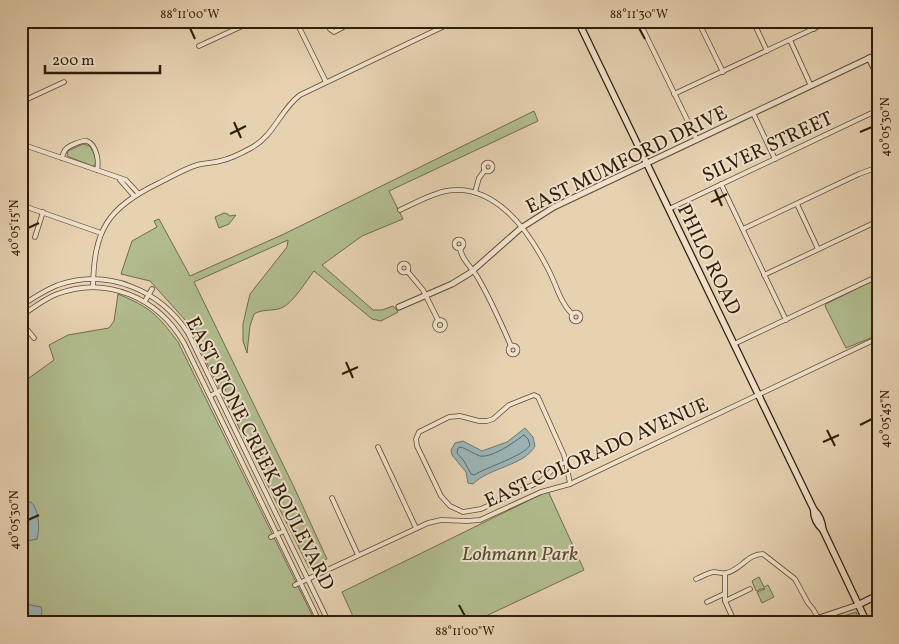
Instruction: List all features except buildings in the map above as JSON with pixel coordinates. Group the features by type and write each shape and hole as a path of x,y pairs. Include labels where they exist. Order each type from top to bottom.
{"main road":[{"name":"PHILO ROAD","path":"578,21 814,510 818,513 823,530 867,623"},
{"path":"858,605 878,595"}],"street":[{"path":"199,46 252,21"},
{"path":"296,21 326,82"},
{"path":"328,22 330,29 334,32 346,26 347,21"},
{"path":"93,287 94,258 101,233 115,211 136,194 193,167 227,159 252,148 271,131 283,111 293,100 305,92 455,21"},
{"path":"639,21 697,140"},
{"path":"698,21 723,72"},
{"path":"753,21 767,51"},
{"path":"810,21 814,29"},
{"path":"674,94 830,21"},
{"path":"790,40 811,86"},
{"name":"EAST MUMFORD DRIVE","path":"399,307 457,281 474,270 521,228 554,207 878,54"},
{"path":"870,58 878,76"},
{"path":"21,102 64,82"},
{"name":"SILVER STREET","path":"669,209 878,110"},
{"path":"753,113 775,159"},
{"path":"62,158 67,148 84,141 88,142 98,157 97,170"},
{"path":"21,144 97,170 120,180 126,180 136,194"},
{"path":"743,230 859,174 878,167"},
{"path":"475,192 479,178 485,170"},
{"path":"721,184 786,320"},
{"path":"400,210 446,191 463,190 475,192 495,201 521,228 544,261 562,302 572,314"},
{"path":"797,204 818,249"},
{"path":"21,205 101,233"},
{"path":"35,237 43,212"},
{"path":"764,275 878,221"},
{"path":"460,248 462,254 474,270 511,346"},
{"path":"408,272 418,282 438,320"},
{"path":"734,344 878,276"},
{"name":"EAST STONE CREEK BOULEVARD","path":"21,306 41,293 59,285 72,281 93,279 119,282 149,294 172,312 184,326 329,623"},
{"name":"EAST STONE CREEK BOULEVARD","path":"21,316 56,295 79,288 93,287 119,291 145,301 162,314 175,328 210,396 320,623"},
{"path":"145,301 152,289"},
{"path":"21,322 34,338"},
{"name":"EAST COLORADO AVENUE","path":"295,585 435,520 480,520 541,492 570,484 878,338"},
{"path":"210,396 223,389"},
{"path":"566,462 556,466 540,481 481,509 463,512 450,506 441,496 417,446 417,437 422,430 449,417 460,416 480,421 489,420 509,406 534,395 538,397 564,455 566,462 570,484"},
{"path":"378,446 416,528"},
{"path":"332,498 358,555"},
{"path":"271,537 284,531"},
{"path":"696,580 713,572 725,574 742,566 747,559 757,554 764,554 796,578 808,604 813,608 818,618"},
{"path":"725,574 725,600 735,623"},
{"path":"725,600 750,589"},
{"path":"707,602 724,594"},
{"path":"804,623 858,605"}],"green space":[{"path":"534,111 538,121 389,191 403,219 362,236 322,265 373,310 382,310 393,306 398,312 381,321 372,319 314,271 288,304 278,309 254,314 250,326 247,353 243,341 243,324 250,294 287,247 288,240 194,282 327,559 309,568 186,321 150,281 121,274 132,241 157,227 154,221 159,219 190,276 284,234"},
{"path":"83,144 90,146 96,158 95,166 67,156 68,151"},
{"path":"224,213 229,216 236,215 229,224 219,228 215,217"},
{"path":"878,278 878,335 846,348 825,306"},
{"path":"118,294 146,308 158,318 178,342 316,623 21,623 21,368 29,378 54,360 49,345 68,335 109,328 114,321"},
{"name":"Lohmann Park","path":"548,491 584,570 471,623 356,623 342,592"},
{"path":"759,577 764,587 768,585 774,597 762,603 757,592 765,589 756,591 752,581"},
{"path":"856,612 861,623 822,623"}],"water":[{"path":"525,428 533,437 535,446 530,453 480,478 473,484 468,483 466,472 452,455 451,450 455,443 463,441 482,451 507,442"},
{"path":"31,502 36,509 38,530 37,539 28,541 21,538 21,514 26,503"},
{"path":"21,603 41,607 40,623 21,623"}],"waterway":[{"path":"21,386 25,384"},
{"path":"179,623 190,620 198,623"}]}
